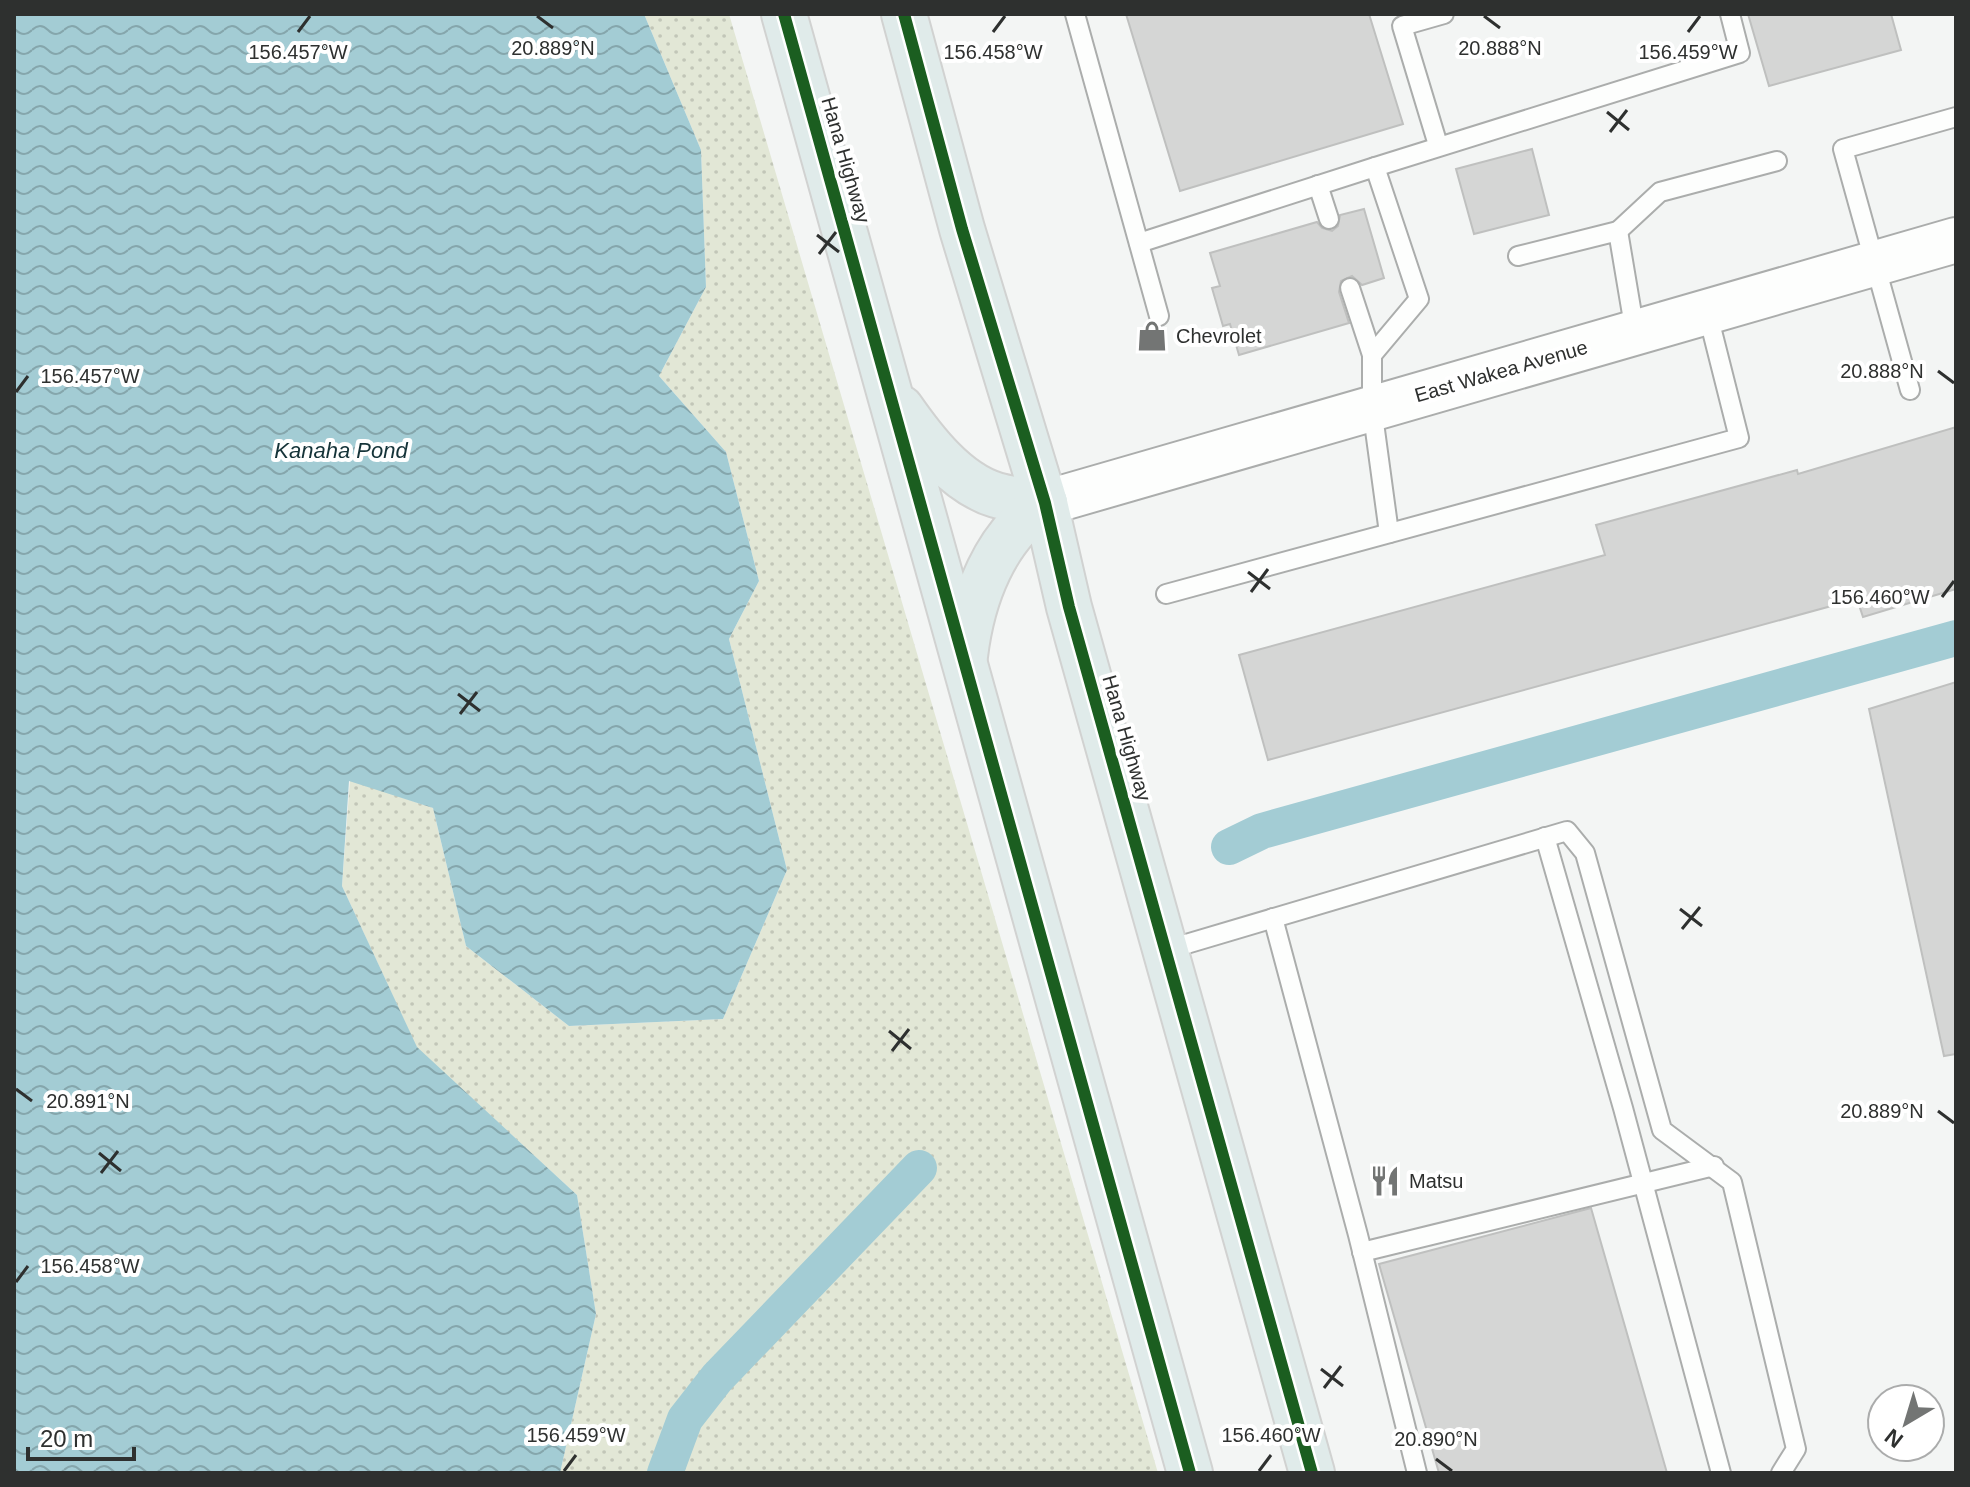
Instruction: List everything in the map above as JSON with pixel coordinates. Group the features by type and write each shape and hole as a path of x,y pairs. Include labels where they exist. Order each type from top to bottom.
{"main road":[{"name":"Hana Highway","path":"784,14 1190,1473"},
{"name":"Hana Highway","path":"904,14 962,229 1045,503 1069,607 1312,1473"},
{"path":"886,382 921,435 967,479 995,495 1045,503"},
{"path":"964,662 973,609 995,559 1027,515 1045,503"}],"street":[{"name":"East Wakea Avenue","path":"1045,503 1956,240"}],"lane":[{"path":"1075,14 1159,316"},
{"path":"1438,145 1402,26 1444,14"},
{"path":"1139,243 1438,145 1740,53 1730,14"},
{"path":"1910,390 1843,149 1956,117"},
{"path":"1518,256 1618,231 1660,192 1777,161"},
{"path":"1372,355 1419,299 1375,167"},
{"path":"1318,185 1329,219"},
{"path":"1618,231 1635,332"},
{"path":"1350,288 1372,355 1372,408 1389,533"},
{"path":"1166,594 1739,438 1707,311"},
{"path":"1166,950 1567,831 1585,853 1662,1130 1732,1182 1796,1449 1781,1473"},
{"path":"1545,837 1644,1183 1721,1473"},
{"path":"1273,918 1417,1473"},
{"path":"1362,1252 1714,1166"}],"green space":[{"path":"644,14 729,14 1158,1473 560,1473 596,1314 577,1195 417,1048 342,886 350,780 433,808 466,946 569,1026 723,1019 787,870 729,639 759,581 726,452 659,376 706,287 701,150"}],"water":[{"name":"Kanaha Pond","path":"14,14 644,14 701,150 706,287 659,376 726,452 759,581 729,639 787,870 723,1019 569,1026 466,946 433,808 349,781 342,886 417,1047 577,1195 596,1314 560,1473 14,1473"}],"building":[{"path":"1126,14 1369,14 1403,124 1180,191"},
{"path":"1748,14 1891,14 1901,50 1769,86"},
{"path":"1532,149 1549,215 1474,234 1456,169"},
{"path":"1364,209 1384,278 1362,285 1352,276 1341,281 1339,292 1349,323 1239,355 1230,324 1223,326 1212,288 1220,286 1210,253 1317,222 1322,228 1332,231 1338,226 1340,215"},
{"path":"1956,427 1956,589 1863,617 1857,599 1268,760 1239,655 1605,555 1596,525 1797,470 1798,474"},
{"path":"1956,682 1956,1054 1944,1056 1869,709"},
{"path":"1591,1208 1667,1473 1439,1473 1379,1264"}],"waterway":[{"path":"1229,847 1262,831 1956,638"},
{"path":"665,1473 685,1419 717,1378 919,1168"}],"cycle path":[{"path":"784,14 1190,1473"},
{"path":"904,14 962,229 1045,503 1069,607 1312,1473"}],"place":[{"name":"Chevrolet","path":"1152,336"},
{"name":"Matsu","path":"1385,1181"}]}
